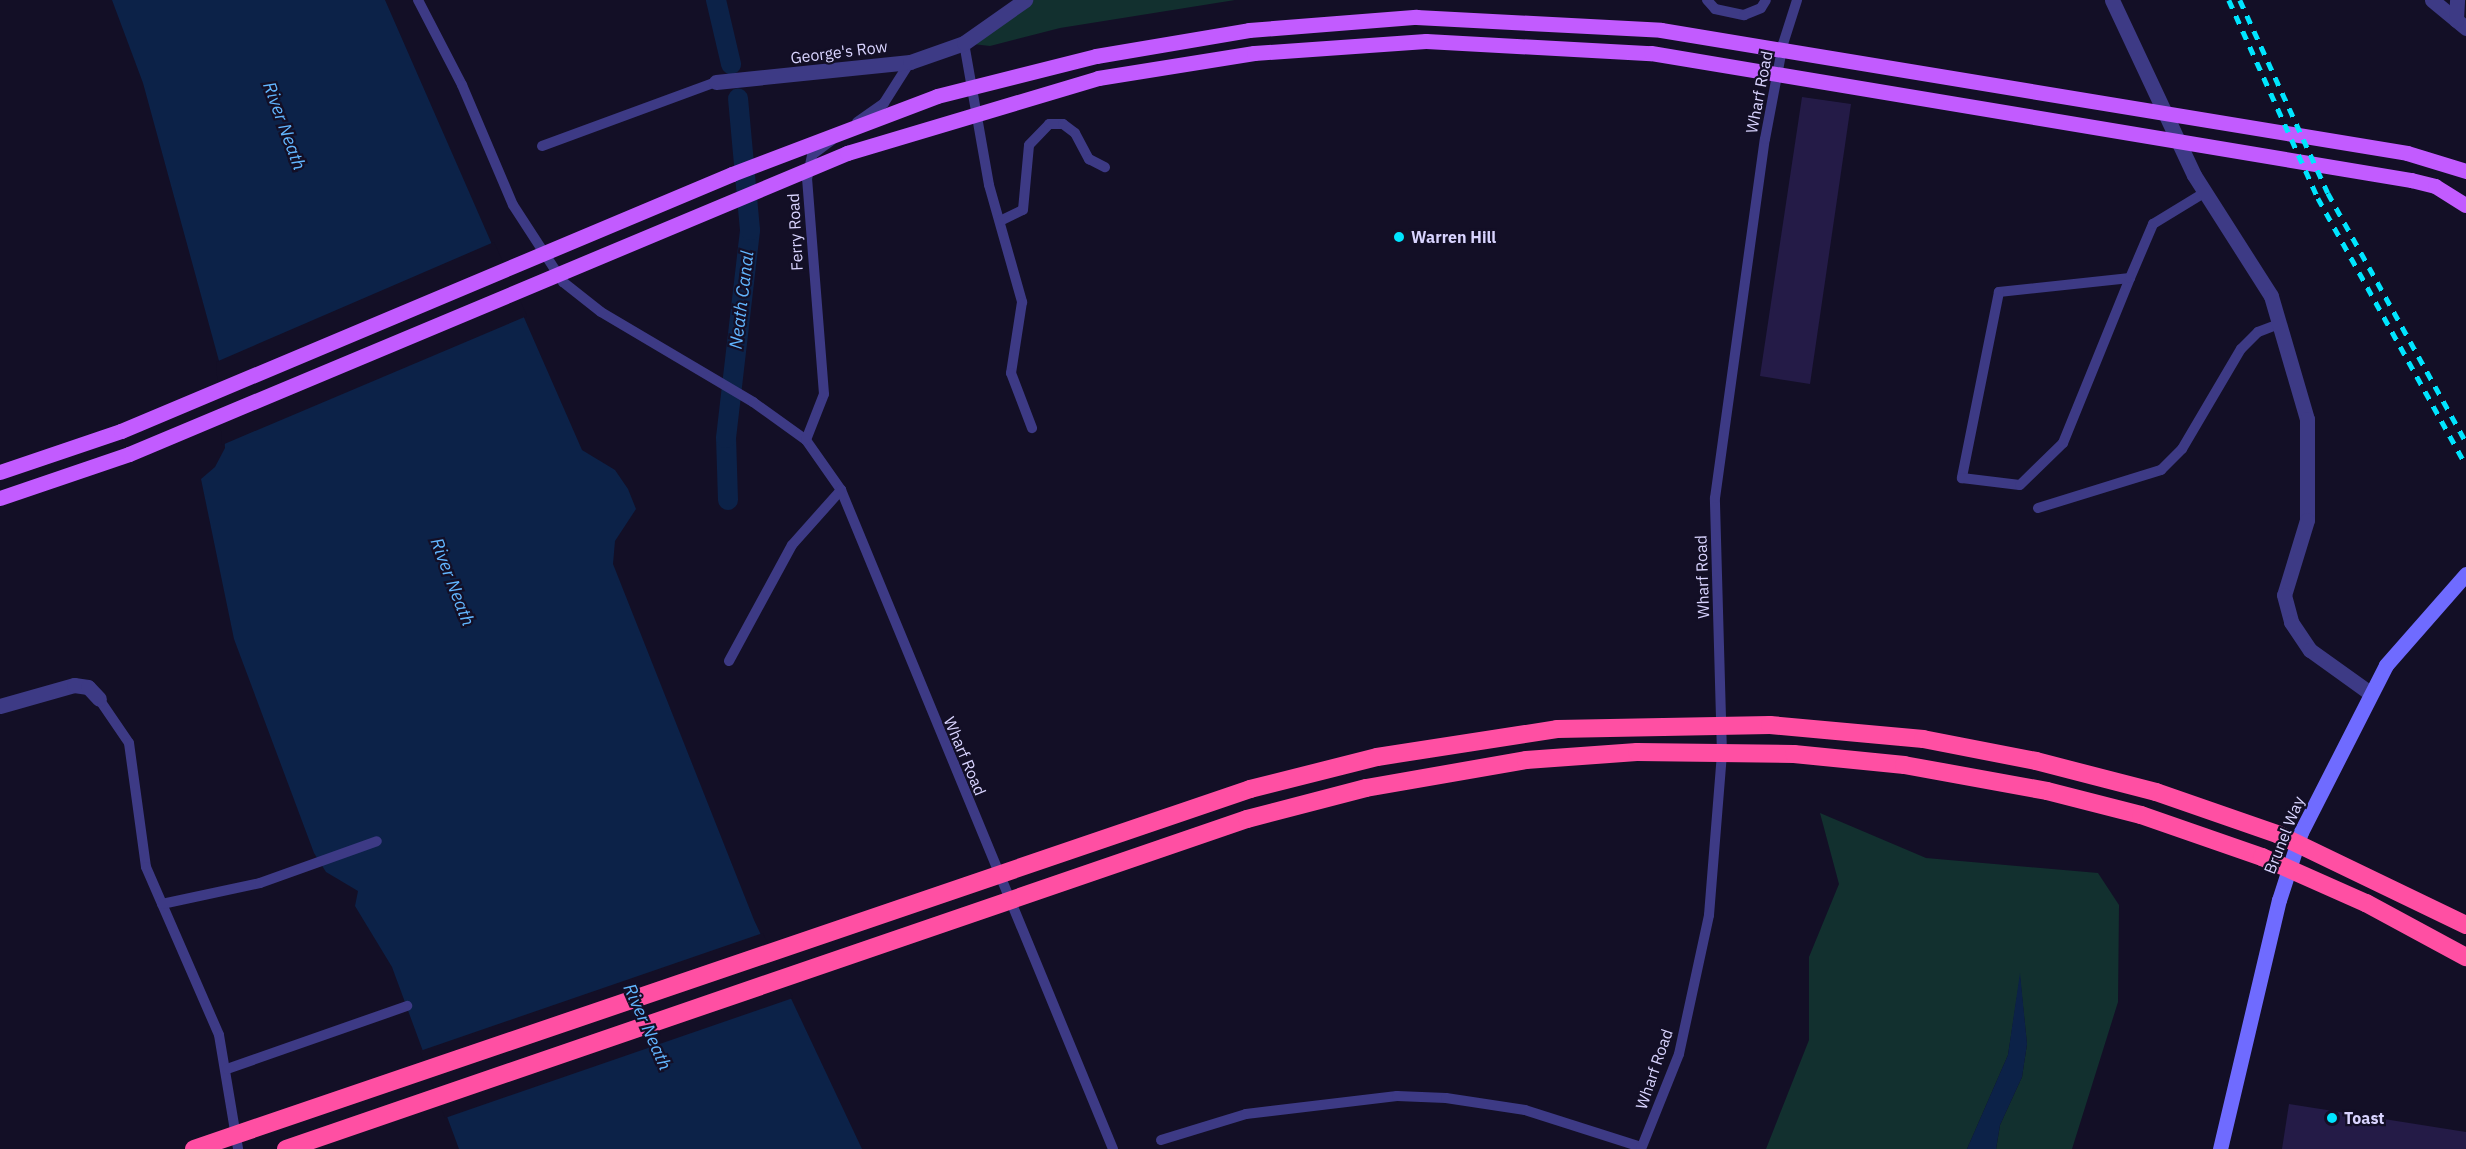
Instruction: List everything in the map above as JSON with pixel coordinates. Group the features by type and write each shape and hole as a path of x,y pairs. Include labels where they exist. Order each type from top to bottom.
{"highway":[{"path":"194,1149 1250,789 1377,757 1557,729 1770,724 1923,739 2036,761 2156,792 2268,830 2376,877 2466,925"},
{"path":"286,1149 1247,819 1428,776 1578,756 1696,751 1794,754 1904,765 2047,791 2141,815 2262,857 2366,903 2466,957"},
{"path":"301,1149 423,1102"}],"main road":[{"path":"0,472 121,431 839,131 937,96 1070,62 1249,30 1335,21 1416,17 1661,30 2407,153 2462,167"},
{"path":"0,498 129,454 847,153 1076,84 1335,44 1426,41 1574,47 1663,55 2411,180 2435,186 2466,205"}],"street":[{"name":"George's Row","path":"716,82 910,62 964,43 1025,0"},
{"path":"2112,0 2204,193 2271,296 2307,419 2307,520 2284,595 2291,622 2310,650 2370,693"},
{"path":"2432,0 2461,24"},
{"path":"2457,0 2461,24"},
{"name":"Brunel Way","path":"2220,1149 2279,900 2301,832 2370,693 2404,640 2466,574"},
{"path":"0,706 74,685 88,687 99,699"}],"lane":[{"name":"Wharf Road","path":"418,0 462,85 513,206 563,282 602,312 753,402 806,440 842,490 1113,1149"},
{"path":"1707,0 1715,9 1744,15 1761,9 1766,0"},
{"name":"Wharf Road","path":"1641,1148 1679,1054 1709,915 1722,754 1715,498 1765,139 1783,44 1797,0"},
{"path":"964,43 989,185 1022,302 1011,373 1032,428"},
{"name":"Ferry Road","path":"806,440 824,394 807,180 812,155 884,103 910,62"},
{"path":"542,146 716,82"},
{"path":"1000,221 1023,210 1028,199 1029,145 1049,124 1063,124 1075,133 1089,159 1105,167"},
{"path":"2130,278 1999,292 1962,478 2020,485 2062,443 2153,224 2204,193"},
{"path":"2038,508 2161,470 2182,449 2241,349 2258,332 2279,324"},
{"path":"729,661 792,545 842,490"},
{"path":"99,699 129,742 135,766 138,830 146,867 219,1035 227,1068 238,1149"},
{"path":"162,904 260,883 377,841"},
{"path":"227,1068 407,1006"},
{"path":"1161,1140 1246,1114 1397,1096 1476,1101 1525,1110 1641,1148"}],"green space":[{"path":"1025,0 1235,0 1060,28 990,46 964,43"},
{"path":"1820,813 1926,858 2098,873 2119,905 2118,1002 2072,1149 1996,1149 2000,1125 2022,1077 2027,1044 2020,977 2008,1055 1967,1149 1766,1149 1809,1040 1809,957 1839,884"}],"water":[{"name":"River Neath","path":"112,0 385,0 582,450 615,470 628,489 636,509 615,541 613,564 754,920 862,1149 459,1149 392,967 355,906 358,891 326,872 314,853 234,639 201,479 215,467 225,448 219,361 143,83"},
{"path":"2020,973 2027,1044 2022,1077 2000,1125 1996,1149 1967,1149 2008,1055"}],"pier":[{"path":"494,242 527,316 222,445 216,362"},
{"path":"763,933 793,998 445,1118 420,1051"}],"building":[{"path":"1802,97 1851,104 1810,384 1760,376"},
{"name":"Toast","path":"2289,1104 2466,1132 2466,1149 2282,1149"}],"waterway":[{"name":"Neath Canal","path":"716,0 731,64"},
{"name":"Neath Canal","path":"728,500 726,438 750,230 738,99"}],"railway":[{"path":"2229,0 2318,198 2466,465"},
{"path":"2240,0 2328,193 2466,442"}],"place":[{"name":"Warren Hill","path":"1399,237"},
{"name":"Toast","path":"2332,1118"}]}
